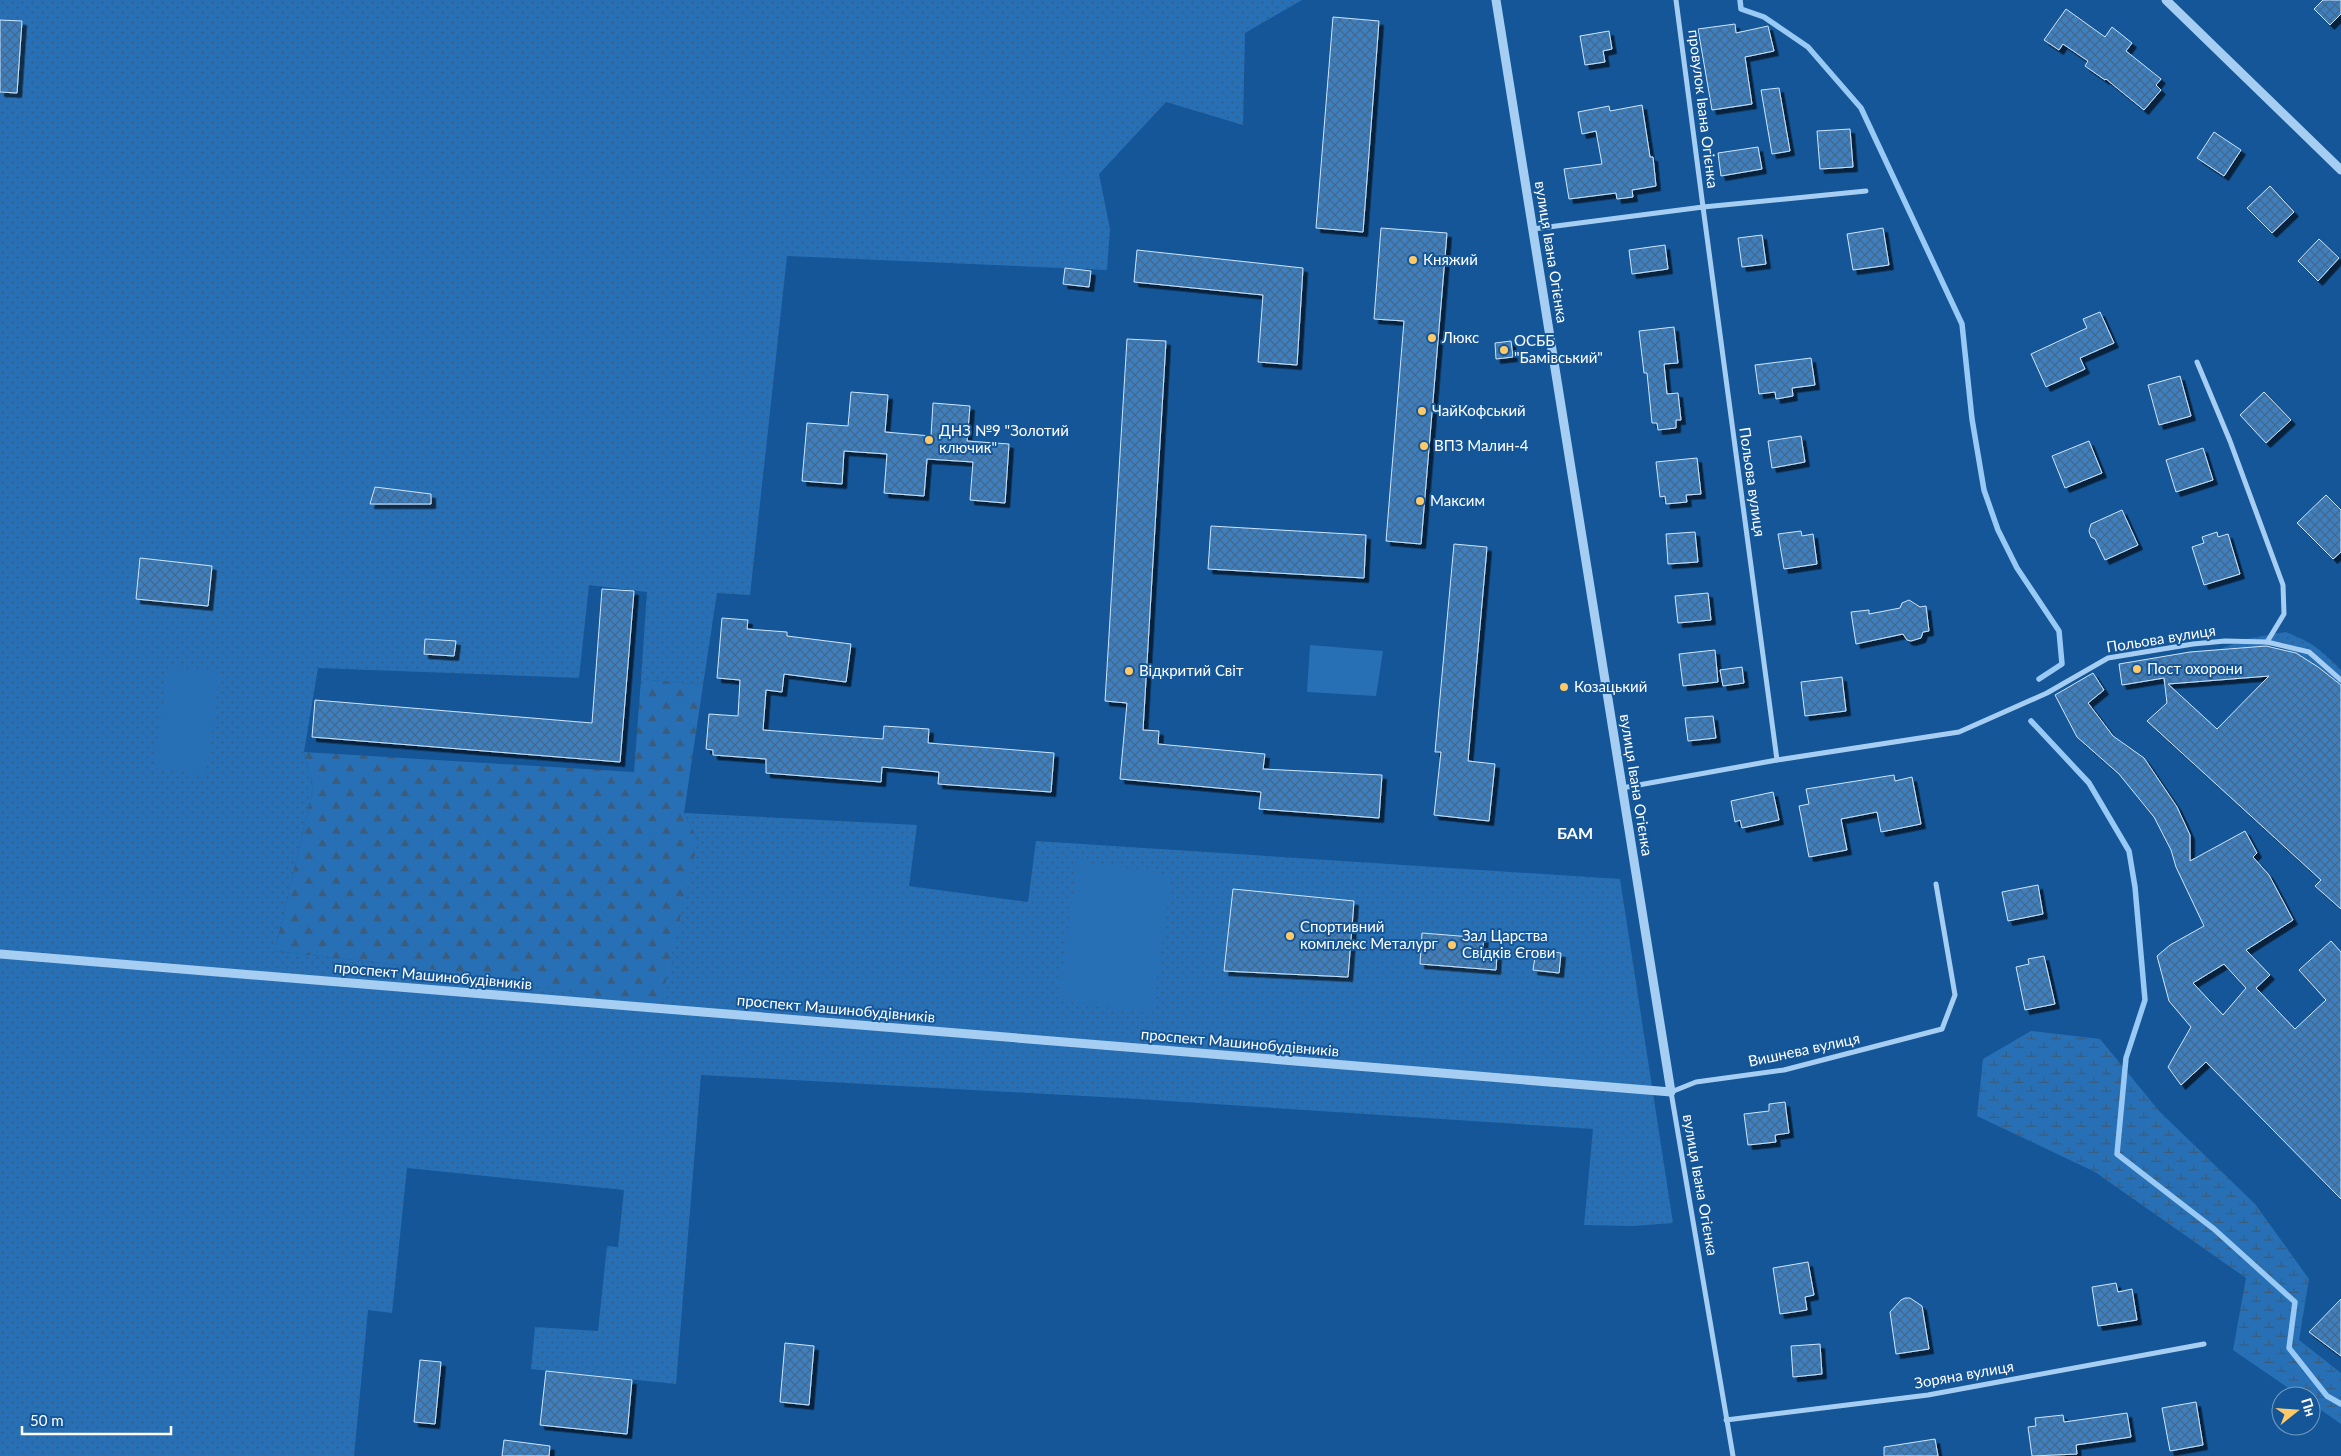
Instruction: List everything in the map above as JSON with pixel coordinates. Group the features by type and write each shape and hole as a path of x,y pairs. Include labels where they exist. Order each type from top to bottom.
{"street":[{"name":"вулиця Івана Огієнка","path":"1496,0 1671,1092 1733,1456"},
{"name":"провулок Івана Огієнка","path":"1676,0 1703,207 1866,191"},
{"path":"2166,0 2341,170"},
{"path":"1533,229 1703,207"},
{"name":"Польова вулиця","path":"1703,207 1777,760"},
{"path":"2197,362 2230,441 2283,585 2284,614 2267,642"},
{"name":"Польова вулиця","path":"1622,788 1777,760 1959,732 2047,693 2108,658 2194,644 2225,641 2267,642 2309,652 2341,680"},
{"name":"Вишнева вулиця","path":"1671,1092 1696,1082 1784,1070 1942,1029 1955,995 1936,884"},
{"name":"проспект Машинобудівників","path":"0,954 1671,1092"},
{"name":"Зоряна вулиця","path":"1726,1420 1928,1395 2204,1344"}],"green space":[{"path":"0,0 1302,0 1245,33 1243,125 1166,102 1099,174 1110,229 1107,270 787,256 750,595 717,593 703,685 641,679 647,592 589,585 579,678 318,668 304,752 313,789 275,951 418,967 698,841 684,813 917,825 909,886 1028,902 1036,841 1620,879 1673,1223 1633,1226 1584,1225 1593,1129 1138,1099 701,1075 676,1384 531,1369 535,1327 598,1331 607,1246 618,1247 624,1190 407,1168 392,1313 368,1310 354,1456 0,1456"},
{"path":"2285,632 2309,643 2334,663 2341,670 2341,685 2318,667 2278,645 2220,649 2246,639"},
{"path":"1310,645 1383,651 1376,696 1307,692"},
{"path":"168,666 220,673 206,775 154,768"},
{"path":"641,679 703,685 684,813 698,841 660,1006 418,967 275,951 313,789 304,752 634,772"},
{"path":"1078,861 1172,875 1152,1014 1058,1000"},
{"path":"2031,1031 2100,1039 2160,1112 2255,1204 2309,1279 2299,1340 2341,1373 2341,1424 2321,1410 2321,1386 2285,1386 2233,1350 2246,1278 2095,1172 1977,1116 1983,1059"}],"building":[{"path":"2323,0 2341,0 2341,14 2330,25 2314,9"},
{"path":"2066,9 2105,37 2112,27 2132,43 2126,51 2161,79 2156,85 2161,90 2144,110 2106,79 2085,66 2088,61 2063,44 2059,50 2044,40"},
{"path":"1333,17 1379,21 1363,232 1316,228"},
{"path":"0,20 22,21 17,93 0,92"},
{"path":"1735,24 1736,33 1768,26 1774,51 1745,57 1752,104 1712,110 1698,29"},
{"path":"1609,31 1612,49 1603,51 1605,62 1585,65 1580,36"},
{"path":"1779,88 1790,151 1772,154 1761,90"},
{"path":"1642,105 1650,157 1653,157 1656,186 1632,190 1633,197 1617,199 1616,193 1569,199 1564,169 1602,164 1596,131 1582,134 1578,112 1609,106 1610,111"},
{"path":"1850,129 1853,167 1820,169 1817,131"},
{"path":"2214,132 2241,150 2224,176 2197,158"},
{"path":"1758,147 1762,169 1721,176 1718,153"},
{"path":"2270,186 2294,212 2272,233 2247,208"},
{"path":"1381,228 1447,233 1421,544 1386,541 1404,321 1374,319"},
{"path":"1883,228 1889,265 1853,270 1847,234"},
{"path":"1762,235 1766,264 1742,267 1738,238"},
{"path":"2319,239 2339,258 2318,281 2298,261"},
{"path":"1665,245 1668,269 1632,274 1629,250"},
{"path":"1137,250 1303,268 1297,365 1258,362 1263,295 1134,282"},
{"path":"1065,268 1091,271 1089,287 1063,284"},
{"path":"2100,312 2114,343 2080,358 2085,369 2046,387 2031,354 2087,328 2083,319"},
{"path":"1674,327 1678,363 1664,364 1667,394 1678,393 1681,420 1676,420 1676,428 1658,430 1657,423 1652,423 1647,373 1644,373 1639,331"},
{"path":"1127,339 1166,341 1143,730 1159,731 1158,744 1265,754 1263,769 1382,775 1379,818 1259,809 1261,792 1120,779 1127,703 1105,701"},
{"name":"ОСББ \"Бамівський\"","path":"1511,341 1513,357 1496,359 1495,343"},
{"path":"1811,358 1815,385 1792,388 1793,396 1776,399 1775,392 1759,394 1755,365"},
{"path":"2180,376 2191,416 2159,425 2148,385"},
{"path":"851,392 888,395 885,432 931,436 933,403 970,406 967,441 1009,444 1005,503 970,500 973,462 927,459 924,496 884,493 887,454 844,451 842,484 802,481 807,423 848,426"},
{"path":"2264,392 2291,420 2266,443 2240,415"},
{"path":"1801,436 1805,462 1772,468 1768,441"},
{"path":"2089,441 2102,473 2065,488 2052,456"},
{"path":"2203,448 2213,480 2176,492 2166,460"},
{"path":"1697,458 1701,494 1686,495 1687,502 1666,504 1665,496 1660,497 1656,462"},
{"path":"375,487 431,494 431,504 370,504"},
{"path":"2326,495 2341,510 2341,552 2333,559 2297,523"},
{"path":"2122,510 2138,545 2105,560 2095,539 2091,537 2089,531 2091,524"},
{"path":"1211,526 1366,535 1364,578 1208,569"},
{"path":"1801,531 1802,536 1813,534 1817,564 1784,569 1778,534"},
{"path":"1695,532 1698,562 1668,564 1666,534"},
{"path":"2217,532 2218,537 2228,534 2240,574 2204,585 2192,547 2204,543 2202,537"},
{"path":"1454,544 1487,547 1468,761 1495,764 1489,821 1434,815 1441,752 1435,752"},
{"path":"140,558 212,566 208,606 136,599"},
{"path":"602,589 634,591 620,762 312,737 315,700 592,723"},
{"path":"1708,593 1711,620 1678,623 1675,596"},
{"path":"1909,600 1920,607 1926,606 1929,631 1923,632 1921,638 1911,641 1907,640 1903,634 1856,644 1851,612 1869,610 1869,614 1900,608 1902,603"},
{"path":"722,618 748,620 747,629 787,632 787,636 851,644 846,682 784,674 782,692 766,690 763,730 883,739 884,726 929,729 928,743 1054,753 1051,792 938,784 939,772 882,767 881,782 766,773 766,759 713,755 713,750 706,749 709,714 738,716 740,680 717,678"},
{"path":"425,639 456,641 454,656 424,654"},
{"path":"2266,646 2296,653 2341,685 2341,909 2315,886 2321,880 2147,721 2167,703 2164,678 2122,685 2119,664 2190,652","holes":["2269,676 2217,729 2168,684"]},
{"path":"1715,650 1718,682 1683,686 1679,654"},
{"path":"1742,667 1744,683 1723,686 1720,670"},
{"path":"2093,673 2104,690 2088,703 2113,736 2144,758 2177,807 2190,835 2190,861 2245,831 2257,853 2253,857 2269,875 2293,920 2246,950 2270,975 2256,988 2295,1029 2326,1000 2299,970 2331,941 2341,952 2341,1199 2206,1062 2181,1085 2168,1067 2191,1027 2169,1001 2157,956 2170,945 2204,926 2176,867 2171,850 2154,817 2119,774 2077,737 2055,695","holes":["2224,964 2246,988 2223,1015 2193,983"]},
{"path":"1842,677 1846,711 1805,716 1801,682"},
{"path":"1713,716 1716,738 1688,741 1685,718"},
{"path":"1894,775 1895,781 1912,777 1921,824 1881,832 1877,812 1841,819 1847,850 1809,857 1799,806 1809,804 1806,789"},
{"path":"1773,792 1779,820 1742,828 1740,820 1735,822 1731,801"},
{"path":"2038,885 2043,914 2008,921 2002,892"},
{"name":"Спортивний комплекс Металург","path":"1233,889 1354,901 1348,977 1224,971"},
{"name":"Зал Царства Свідків Єгови","path":"1422,933 1484,938 1482,953 1497,954 1496,970 1420,964"},
{"path":"1536,950 1561,953 1559,973 1533,970"},
{"path":"2044,956 2055,1004 2025,1010 2016,967 2029,964 2028,959"},
{"path":"1785,1102 1789,1133 1775,1135 1776,1142 1748,1145 1744,1114 1769,1111 1769,1104"},
{"path":"1808,1262 1814,1295 1805,1297 1807,1310 1780,1314 1773,1268"},
{"path":"2116,1283 2118,1292 2132,1289 2137,1320 2098,1326 2092,1287"},
{"path":"1905,1298 1910,1298 1922,1306 1929,1349 1896,1354 1890,1312"},
{"path":"2341,1299 2341,1356 2309,1332"},
{"path":"785,1343 814,1346 809,1405 780,1402"},
{"path":"1820,1344 1822,1374 1793,1377 1791,1346"},
{"path":"420,1360 441,1362 435,1424 414,1422"},
{"path":"546,1371 632,1380 627,1434 540,1425"},
{"path":"2196,1402 2203,1445 2170,1451 2162,1408"},
{"path":"2127,1413 2131,1437 2076,1445 2077,1454 2032,1456 2028,1427 2036,1426 2035,1418 2063,1415 2064,1422"},
{"path":"1935,1439 1938,1456 1884,1456 1884,1447"},
{"path":"504,1440 550,1446 549,1456 502,1456"}],"waterway":[{"path":"1740,0 1741,9 1764,17 1808,47 1861,108 1962,324 1972,419 1984,490 1998,530 2017,568 2059,631 2062,664 2039,679"},
{"path":"2031,721 2089,783 2129,851 2135,887 2145,1000 2126,1058 2117,1154 2214,1229 2295,1302 2289,1348 2327,1396 2341,1404"}],"place":[{"name":"Княжий","path":"1413,260"},
{"name":"Люкс","path":"1432,338"},
{"name":"ОСББ \"Бамівський\"","path":"1504,350"},
{"name":"ЧайКофський","path":"1422,411"},
{"name":"ДНЗ №9 \"Золотий ключик\"","path":"929,440"},
{"name":"ВПЗ Малин-4","path":"1424,446"},
{"name":"Максим","path":"1420,501"},
{"name":"Пост охорони","path":"2137,669"},
{"name":"Відкритий Світ","path":"1129,671"},
{"name":"Козацький","path":"1564,687"},
{"name":"Спортивний комплекс Металург","path":"1290,936"},
{"name":"Зал Царства Свідків Єгови","path":"1452,945"}],"district":[{"name":"БАМ","path":"1575,833"}]}
